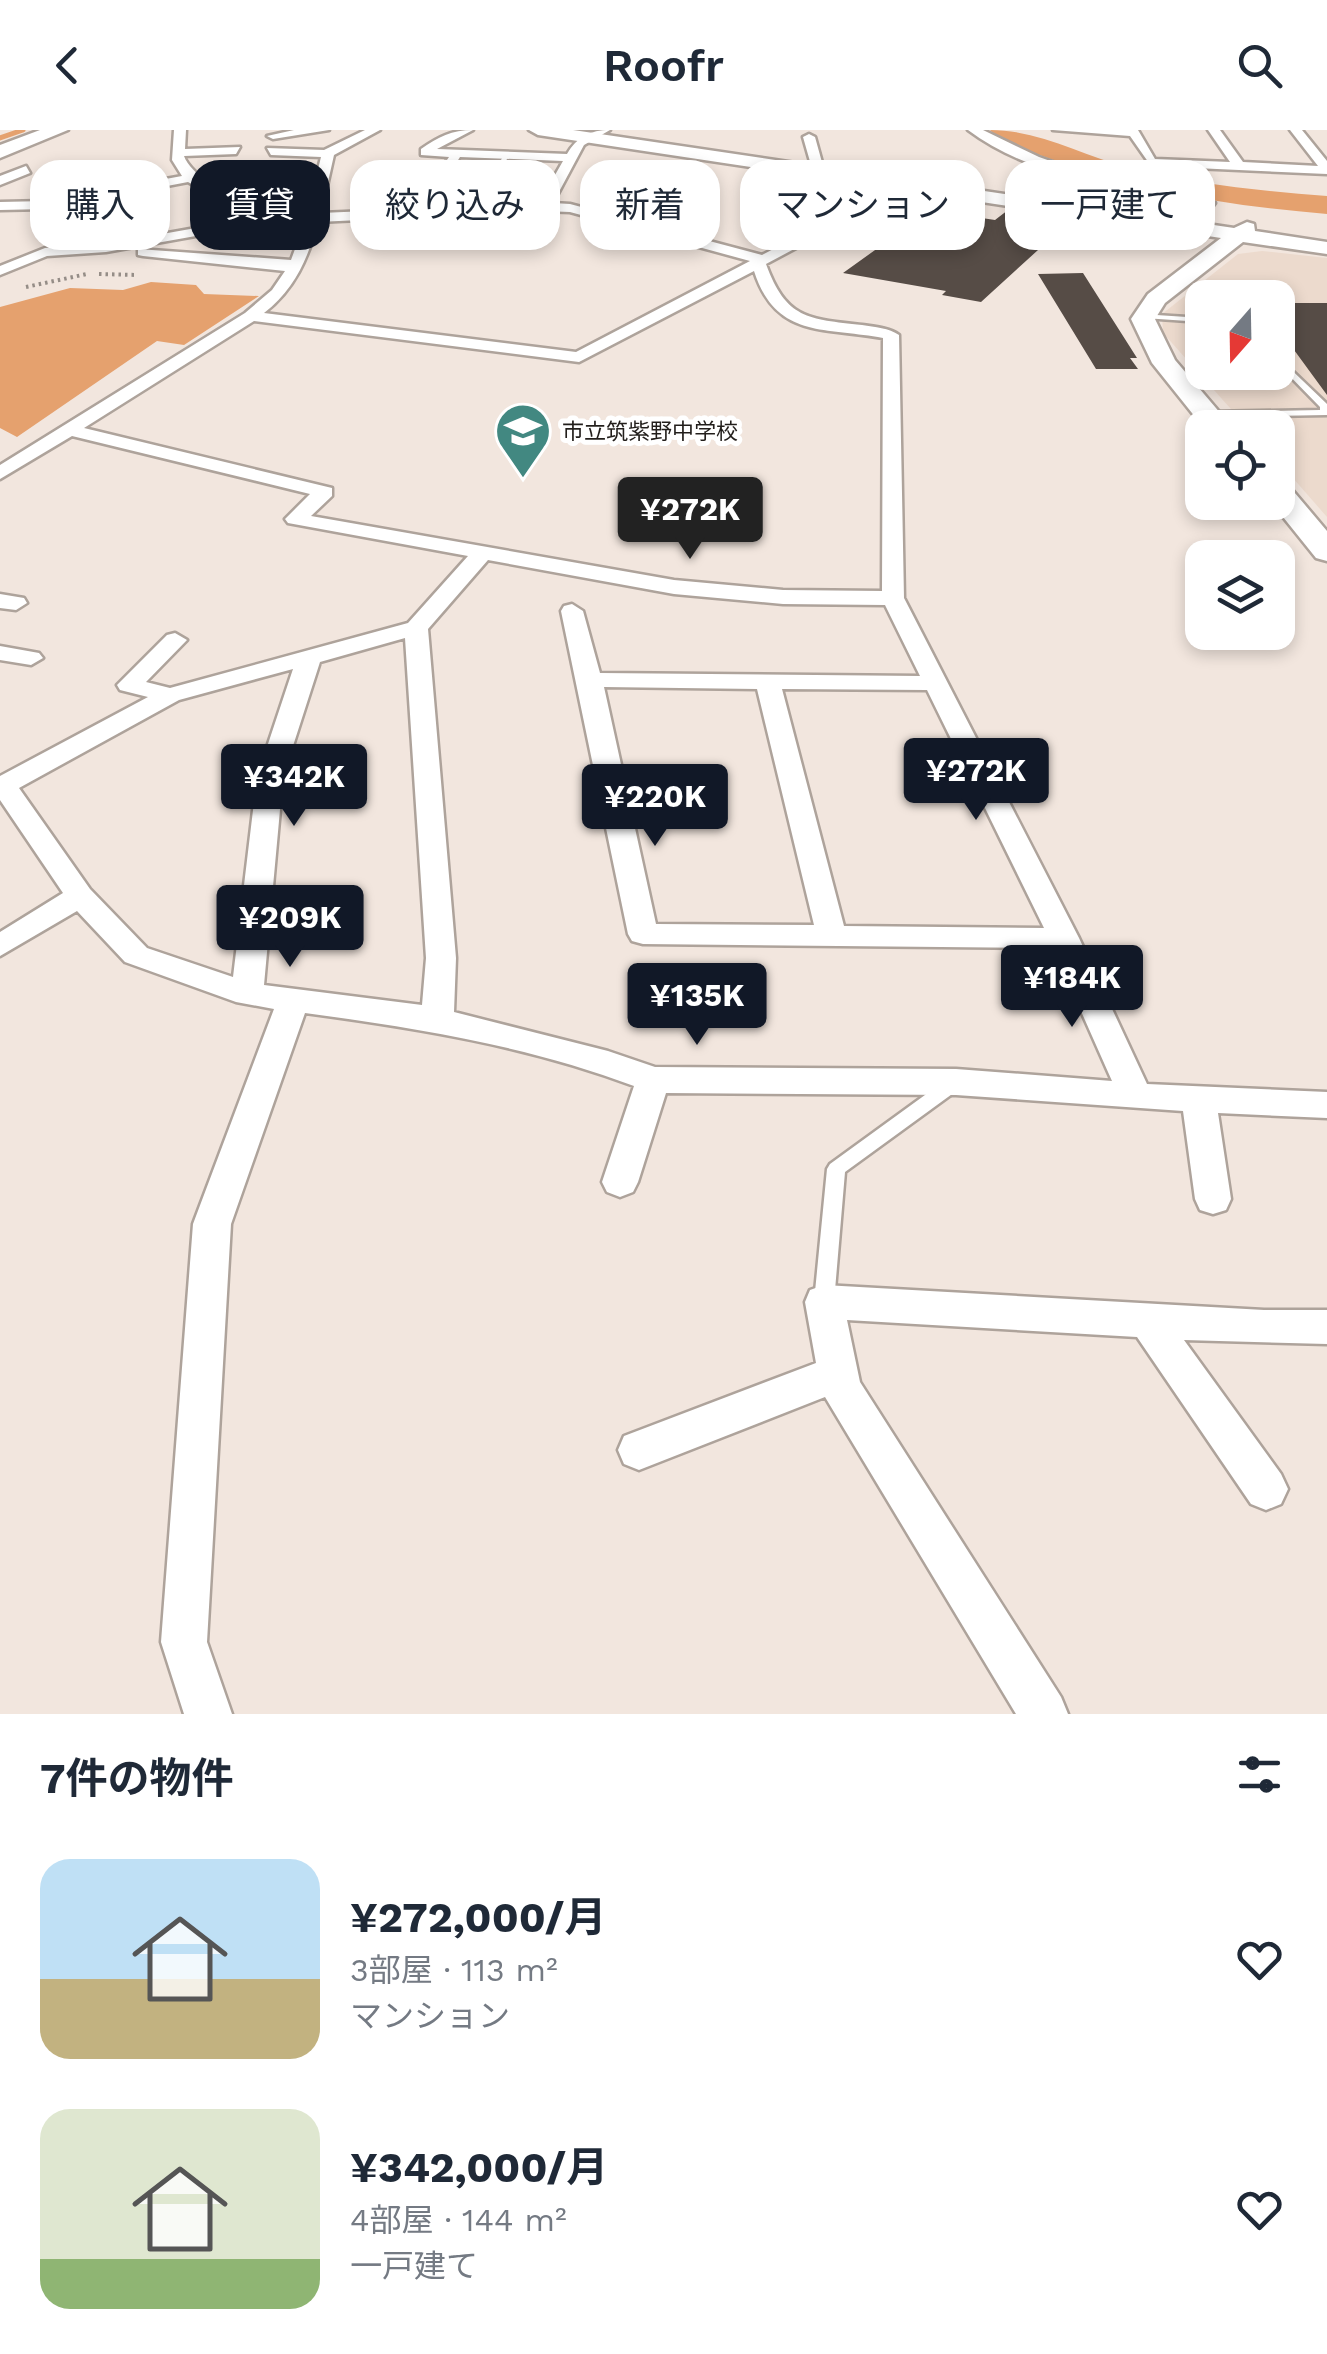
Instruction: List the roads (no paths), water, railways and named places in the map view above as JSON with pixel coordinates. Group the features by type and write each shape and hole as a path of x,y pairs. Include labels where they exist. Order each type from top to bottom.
{"main road":[{"path":"0,149 43,130"},
{"path":"0,149 58,130"},
{"path":"538,130 591,133 763,160"},
{"path":"985,194 1327,248"},
{"path":"1215,225 1242,232 1327,238"},
{"path":"1206,410 1146,333 1144,316 1156,299 1242,232"},
{"path":"1295,512 1327,551"}],"street":[{"path":"0,206 46,206 190,178 178,160 180,130"},
{"path":"274,136 324,130 368,133"},
{"path":"467,130 440,140 424,152 568,158"},
{"path":"974,130 1034,160"},
{"path":"1060,130 1133,131 1151,162 1324,169"},
{"path":"1214,130 1239,166"},
{"path":"1296,130 1324,169 1327,185"},
{"path":"272,151 328,154 368,133"},
{"path":"560,174 568,158 591,133"},
{"path":"809,137 813,160"},
{"path":"178,153 236,150"},
{"path":"327,160 328,154"},
{"path":"452,160 454,156"},
{"path":"0,181 26,170"},
{"path":"560,208 756,258 774,301 791,314 817,323 882,333 894,340 893,598 1064,938 1136,1096"},
{"path":"0,271 45,252 76,250"},
{"path":"126,250 294,267"},
{"path":"0,473 250,316 280,292 300,250"},
{"path":"250,316 579,358 781,250"},
{"path":"69,430 324,492 295,519 674,587 783,597 893,598"},
{"path":"484,552 416,628 170,695 2,787 80,896 136,955 247,994 438,1018 608,1062 654,1080 956,1082 1327,1105"},
{"path":"572,610 643,934 1064,938"},
{"path":"416,628 440,958 438,1018"},
{"path":"170,695 129,685 175,640"},
{"path":"0,653 31,658"},
{"path":"247,994 270,777 309,658"},
{"path":"590,680 939,683"},
{"path":"768,682 832,936"},
{"path":"0,946 80,896"},
{"path":"208,1714 184,1642 212,1224 293,1002"},
{"path":"620,1182 654,1080"},
{"path":"1199,1099 1213,1199"},
{"path":"1044,1714 842,1388 824,1302 1327,1327"},
{"path":"1148,1321 1266,1489"},
{"path":"639,1450 839,1373"}],"lane":[{"path":"1144,316 1185,319"},
{"path":"1295,377 1325,407 1324,413 1295,415"},
{"path":"824,1302 836,1168 956,1082"}],"waterway":[{"path":"0,138 23,130"},
{"path":"1002,130 1080,161 1161,183 1327,205"}],"place":[{"name":"市立筑紫野中学校","path":"523,480"}]}
